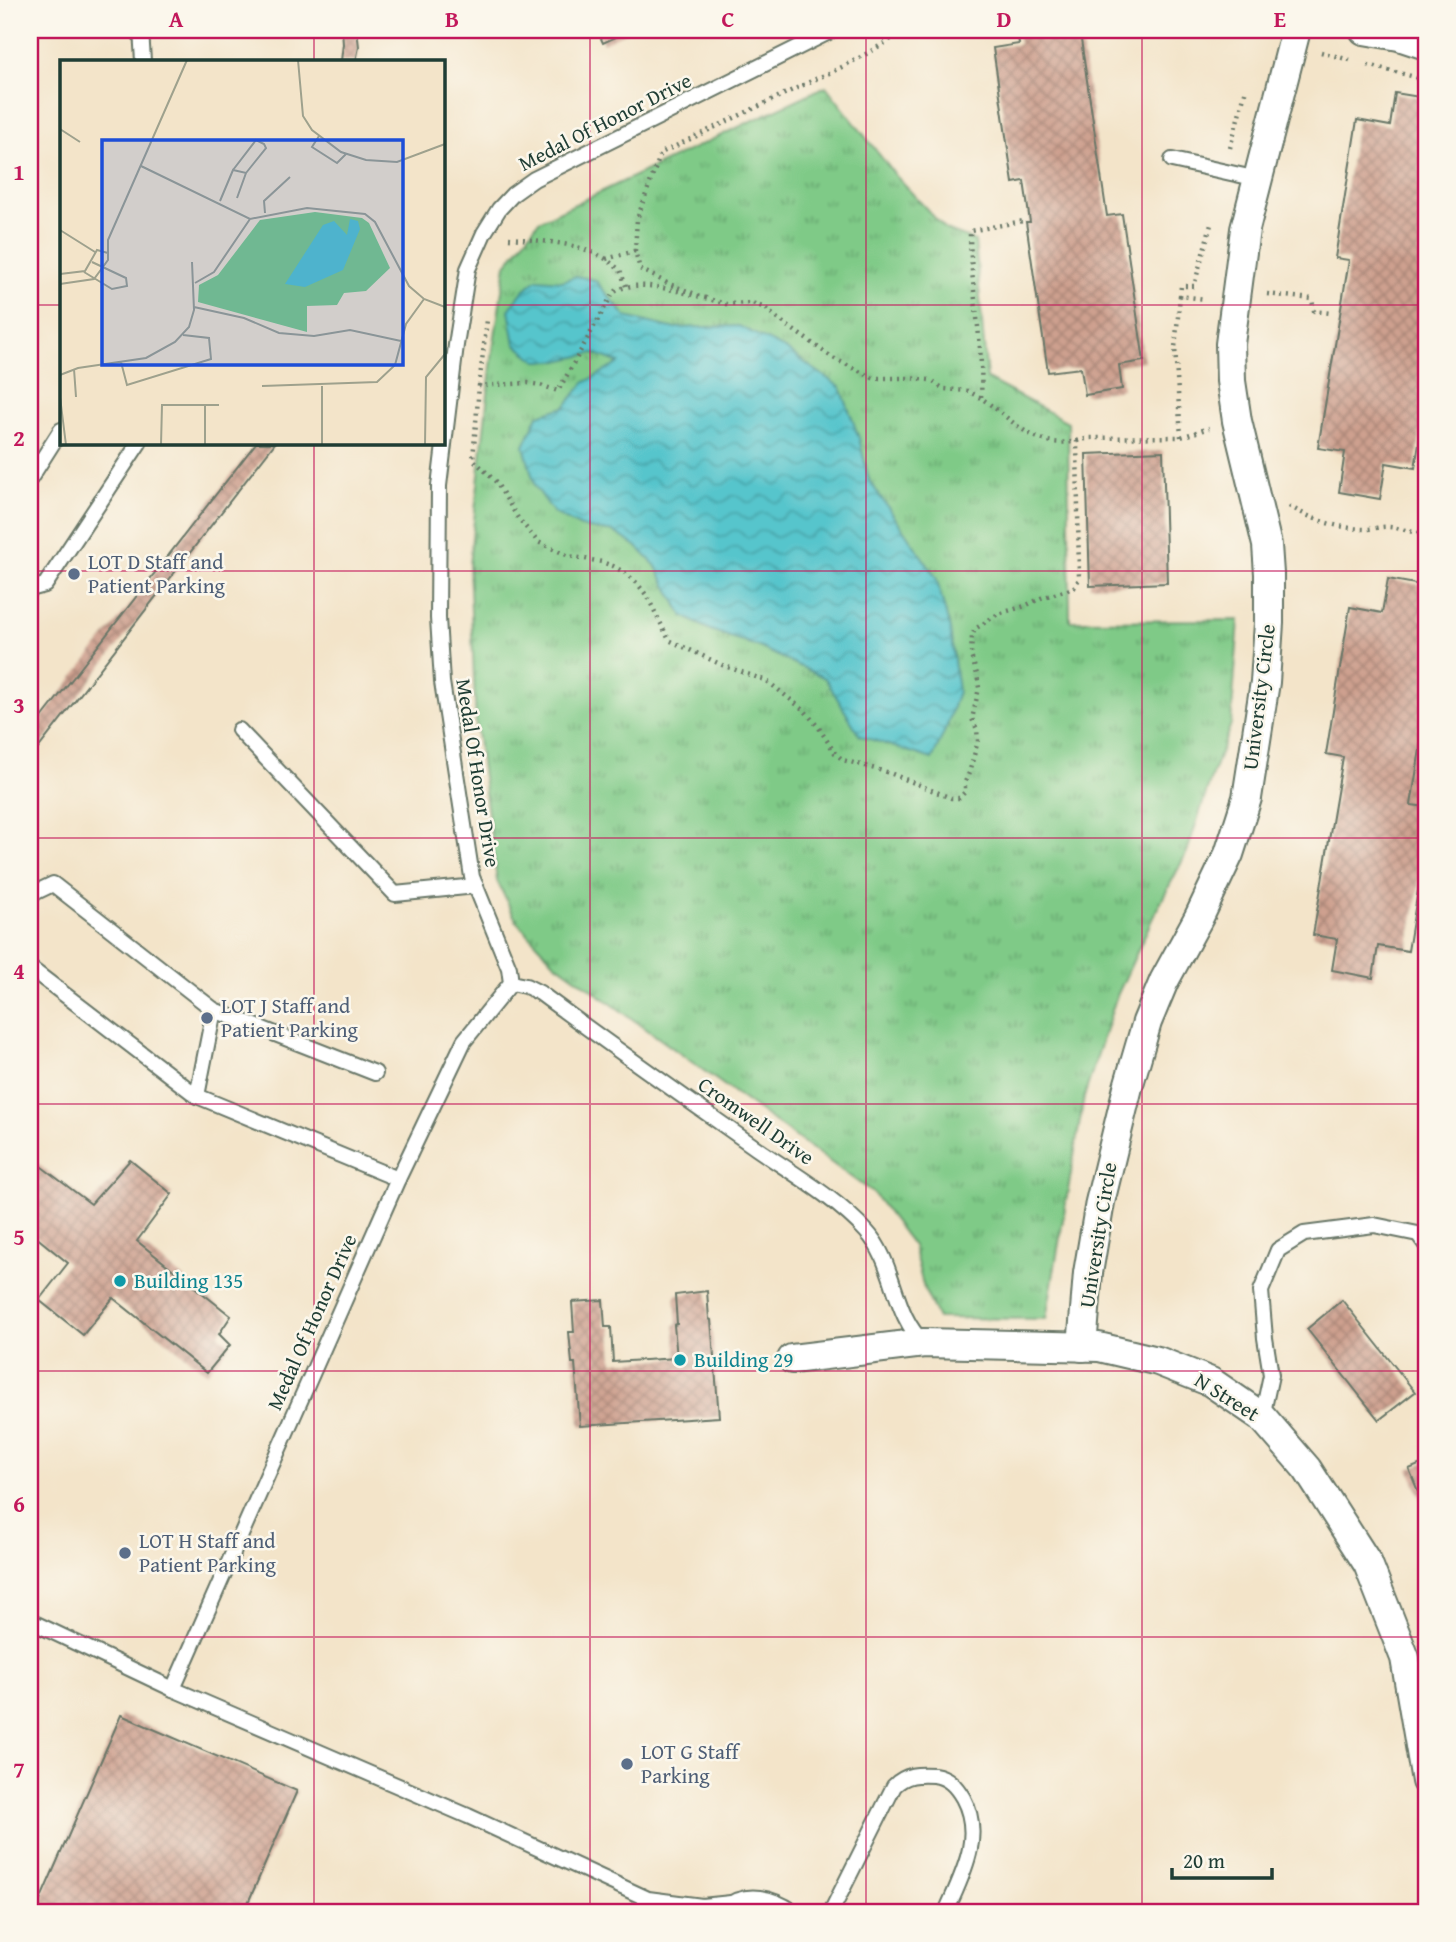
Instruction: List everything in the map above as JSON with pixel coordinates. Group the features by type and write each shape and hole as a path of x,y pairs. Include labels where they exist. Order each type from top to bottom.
{"street":[{"name":"University Circle","path":"1082,1347 1088,1273 1100,1202 1147,1022 1164,981 1229,854 1247,798 1265,682 1269,623 1267,545 1237,421 1231,381 1230,344 1245,229 1296,30"},
{"path":"1364,30 1399,36 1426,45"},
{"name":"N Street","path":"792,1359 924,1343 1082,1347 1158,1361 1211,1382 1262,1418 1307,1469 1368,1564 1405,1658 1426,1781"}],"lane":[{"path":"141,30 143,60"},
{"name":"Medal Of Honor Drive","path":"173,1689 398,1179 464,1041 511,984 509,968 472,877 442,682 438,618 439,486 468,269 477,247 499,209 513,194 534,179 833,30"},
{"path":"1172,160 1258,179"},
{"path":"30,479 60,432"},
{"path":"30,589 45,585 138,444"},
{"path":"239,730 395,894 475,886"},
{"path":"30,895 53,884 214,1010 375,1073"},
{"path":"30,968 197,1096 398,1179"},
{"name":"Cromwell Drive","path":"511,984 526,986 540,993 814,1186 866,1230 885,1259 905,1315 916,1336 924,1343"},
{"path":"197,1096 214,1010"},
{"path":"1262,1418 1271,1375 1261,1290 1278,1250 1304,1234 1374,1225 1418,1234 1426,1245"},
{"path":"30,1621 173,1689 456,1810 648,1899 726,1908 753,1897 778,1902 794,1912"},
{"path":"831,1912 894,1786 902,1778 922,1774 943,1776 957,1788 969,1810 972,1839 962,1874 946,1912"},
{"path":"648,1899 662,1912"}],"path":[{"path":"487,319 473,459 496,482 518,518 538,542 569,556 602,562 621,569 647,596 668,640 701,656 767,681 805,711 843,760 890,773 954,798 962,797 978,741 977,729 972,719 979,688 971,656 975,629 998,614 1074,588 1079,579 1077,441 1051,443 1033,437 968,391 944,389 930,380 907,377 873,378 834,358 765,307 752,303 726,304 668,284 640,270 635,251 637,219 661,153 844,67 905,30"},
{"path":"1242,30 1260,36"},
{"path":"981,398 980,348 970,231 1023,221"},
{"path":"504,249 509,237 561,243 593,251 620,270 626,286"},
{"path":"606,259 635,251"},
{"path":"479,386 528,383 558,391 613,293 620,288 636,284 706,298"}],"green space":[{"path":"826,86 896,176 946,230 975,241 987,379 1068,422 1070,621 1239,620 1231,724 1187,852 1154,915 1116,998 1084,1097 1046,1319 938,1318 924,1289 913,1246 873,1193 555,963 517,922 497,881 476,725 469,565 493,349 506,265 539,221"}],"water":[{"path":"576,276 595,280 626,317 672,328 739,326 787,350 841,388 859,438 869,480 936,577 950,629 958,691 947,726 932,759 860,736 825,678 683,616 655,565 636,546 614,532 581,527 554,513 535,486 524,446 538,415 565,407 584,383 619,363 594,353 558,361 537,361 515,344 509,310 523,291 537,279 563,281"}],"building":[{"path":"342,30 357,30 359,47 356,60 341,60"},
{"path":"597,30 631,30 603,43"},
{"path":"1017,30 1050,30 1051,38 1080,33 1107,216 1122,214 1144,361 1119,365 1122,389 1085,395 1081,368 1048,372 1026,222 1030,222 1024,181 1013,183 993,48 1019,44"},
{"path":"1395,93 1426,98 1421,131 1426,131 1426,289 1421,319 1426,320 1426,399 1415,468 1386,463 1380,499 1339,492 1345,452 1318,448 1349,260 1335,258 1357,120 1390,126"},
{"path":"255,444 274,444 30,759 30,733"},
{"path":"1163,451 1167,583 1090,586 1086,454"},
{"path":"1388,579 1426,586 1421,620 1426,620 1426,712 1411,805 1426,807 1426,842 1408,951 1378,946 1373,978 1332,970 1337,939 1313,935 1343,757 1326,754 1350,607 1382,613"},
{"name":"Building 135","path":"30,1158 91,1204 130,1160 172,1194 137,1241 231,1316 219,1334 230,1345 207,1373 113,1298 83,1335 39,1300 68,1263 30,1232"},
{"name":"Building 29","path":"707,1291 719,1417 580,1426 575,1363 572,1363 569,1332 574,1332 572,1302 603,1300 605,1327 611,1327 613,1362 677,1358 675,1295"},
{"path":"1342,1300 1415,1392 1379,1420 1307,1329"},
{"path":"1426,1462 1426,1511 1409,1469"},
{"path":"121,1715 297,1791 244,1912 35,1912"}],"place":[{"name":"LOT D Staff and Patient Parking","path":"74,574"},
{"name":"LOT J Staff and Patient Parking","path":"207,1018"},
{"name":"Building 135","path":"120,1281"},
{"name":"Building 29","path":"680,1360"},
{"name":"LOT H Staff and Patient Parking","path":"125,1553"},
{"name":"LOT G Staff Parking","path":"627,1764"}]}
